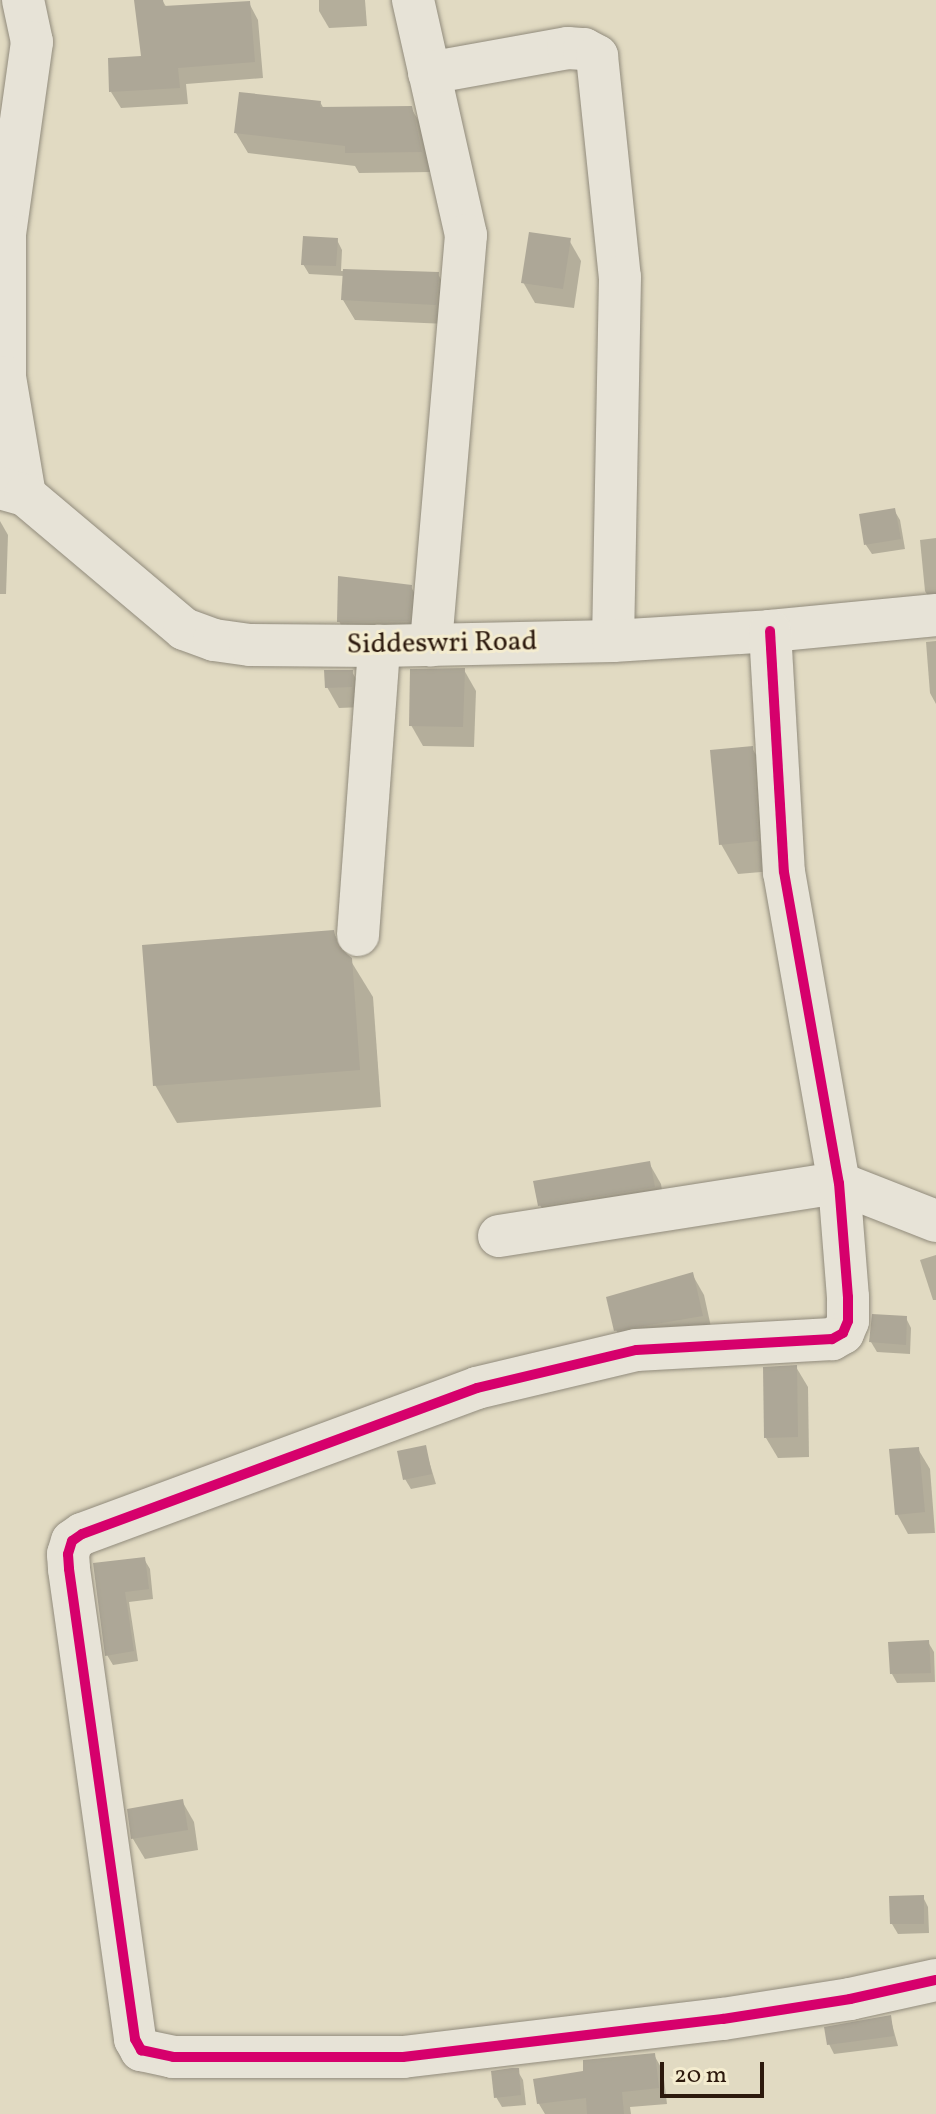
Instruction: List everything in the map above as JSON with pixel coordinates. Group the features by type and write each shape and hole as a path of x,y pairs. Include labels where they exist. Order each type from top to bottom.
{"street":[{"path":"12,491 5,377 5,235 16,42 23,0"},
{"path":"413,0 466,235 431,646"},
{"path":"429,73 568,48 584,49 597,56 620,277 613,641"},
{"name":"Siddeswri Road","path":"12,491 184,629 250,645 431,646 613,641 770,631 936,615"},
{"path":"770,631 784,872 839,1183 848,1321 843,1333 832,1339 636,1350 477,1388 82,1534 72,1541 68,1554 69,1569 135,2039 141,2050 173,2057 403,2057 736,2017 850,1999 936,1980"},
{"path":"358,935 379,646"},
{"path":"499,1236 839,1183 936,1221"}],"building":[{"path":"134,0 163,0 164,6 250,1 255,62 178,68 180,88 109,92 108,58 141,56"},
{"path":"239,92 321,101 320,107 412,106 422,152 345,153 345,146 234,133"},
{"path":"529,232 571,238 563,289 521,283"},
{"path":"303,236 338,238 336,266 301,265"},
{"path":"343,269 439,272 436,305 341,300"},
{"path":"895,508 901,539 864,545 859,514"},
{"path":"338,576 412,585 409,621 337,622"},
{"path":"465,668 463,727 409,726 410,669"},
{"path":"324,670 353,670 352,687 325,688"},
{"path":"753,746 758,841 719,845 710,750"},
{"path":"334,930 337,946 352,958 360,1070 153,1086 142,945"},
{"path":"650,1161 655,1187 538,1206 533,1181"},
{"path":"693,1272 703,1316 614,1331 606,1297"},
{"path":"872,1314 907,1316 906,1345 869,1342"},
{"path":"797,1365 798,1437 764,1438 763,1367"},
{"path":"426,1445 432,1474 403,1480 397,1451"},
{"path":"919,1447 925,1512 895,1515 889,1449"},
{"path":"145,1557 149,1589 125,1592 134,1651 105,1656 93,1563"},
{"path":"929,1640 931,1673 890,1674 888,1642"},
{"path":"183,1799 188,1830 131,1839 127,1809"},
{"path":"924,1895 924,1924 890,1924 889,1896"},
{"path":"891,2015 894,2036 827,2045 824,2027"},
{"path":"655,2053 659,2088 622,2092 624,2114 587,2114 586,2098 537,2104 533,2079 583,2071 583,2060"},
{"path":"519,2068 521,2095 494,2098 491,2071"}],"cycle path":[{"path":"770,631 784,872 839,1183 848,1297 848,1321 843,1333 832,1339 636,1350 477,1388 82,1534 72,1541 68,1554 69,1569 135,2039 141,2050 173,2057 403,2057 723,2019 850,1999 936,1980"}]}
